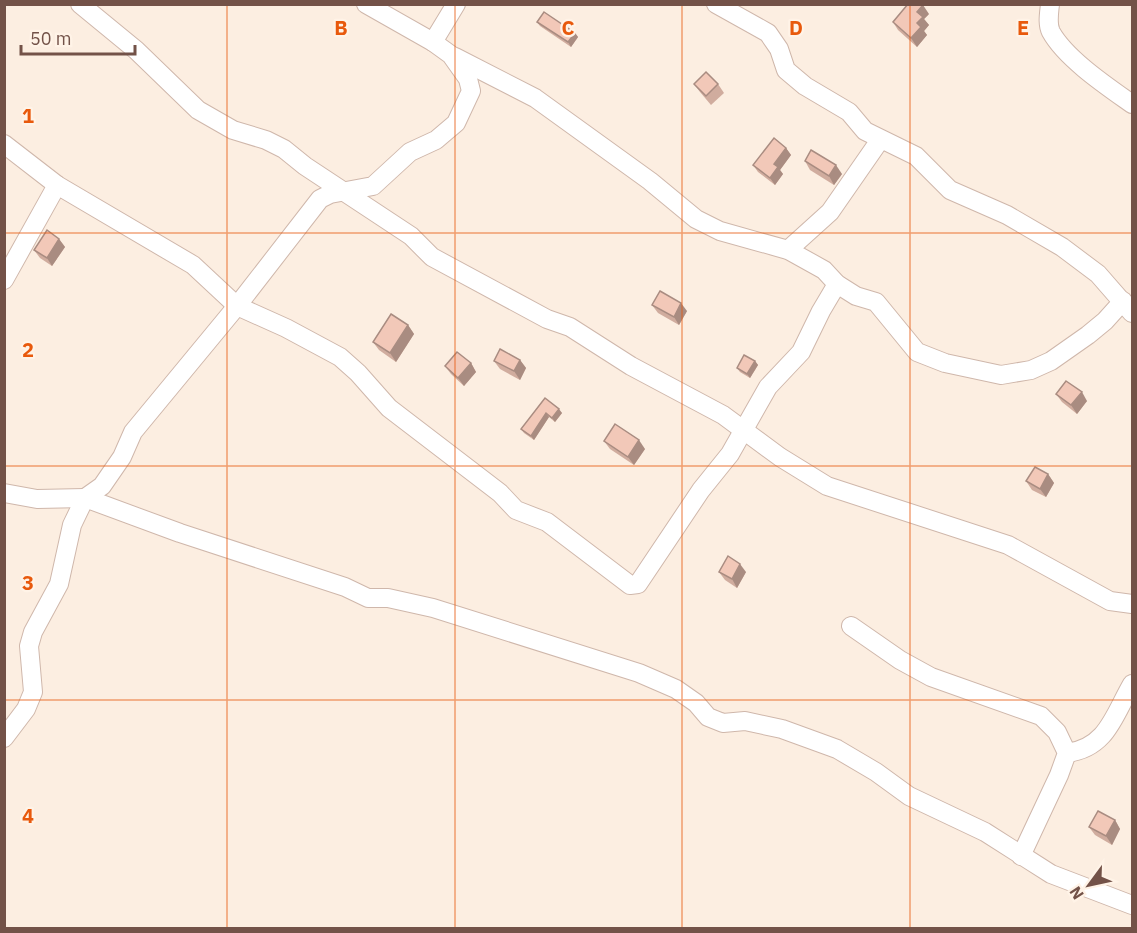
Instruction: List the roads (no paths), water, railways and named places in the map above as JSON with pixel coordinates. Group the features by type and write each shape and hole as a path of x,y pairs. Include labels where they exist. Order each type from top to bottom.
{"street":[{"path":"80,4 136,50 198,110 232,130 266,140 284,149 411,236 432,257 547,319 570,327 631,366 744,429 780,457 826,486 1008,545 1110,601 1132,604"},
{"path":"366,4 433,42 451,55 535,98 650,181 696,219 728,234 788,250 824,270 837,284 856,296 876,303 917,352 945,363 1001,375 1031,370 1051,360 1128,307 1098,274 1062,247 1007,215 950,190 916,156 865,131 849,112 805,86 786,70 778,49 768,33 716,4"},
{"path":"433,42 456,4"},
{"path":"1050,4 1048,22 1052,33 1078,63 1132,104"},
{"path":"4,738 26,709 33,692 29,646 60,584 72,525 86,498 102,486 122,457 133,432 237,306 320,199 373,186 410,152 436,140 456,123 471,91 468,79 451,55"},
{"path":"788,250 831,212 880,140"},
{"path":"4,144 57,185 193,265 237,306 286,328 340,357 358,373 389,408 500,493 516,510 547,522 630,585 638,584 700,490 730,454 768,387 801,352 820,311 837,284"},
{"path":"4,280 57,185"},
{"path":"4,493 37,499 86,498 180,533 345,587 368,598 388,598 433,608 639,673 676,689 696,703 708,717 723,723 745,721 782,729 837,749 876,772 909,796 985,832 1051,874 1132,905"},
{"path":"851,626 900,660 932,676 1041,716 1061,738 1067,753 1021,856"},
{"path":"1067,753 1082,751 1100,739 1132,686"}]}
